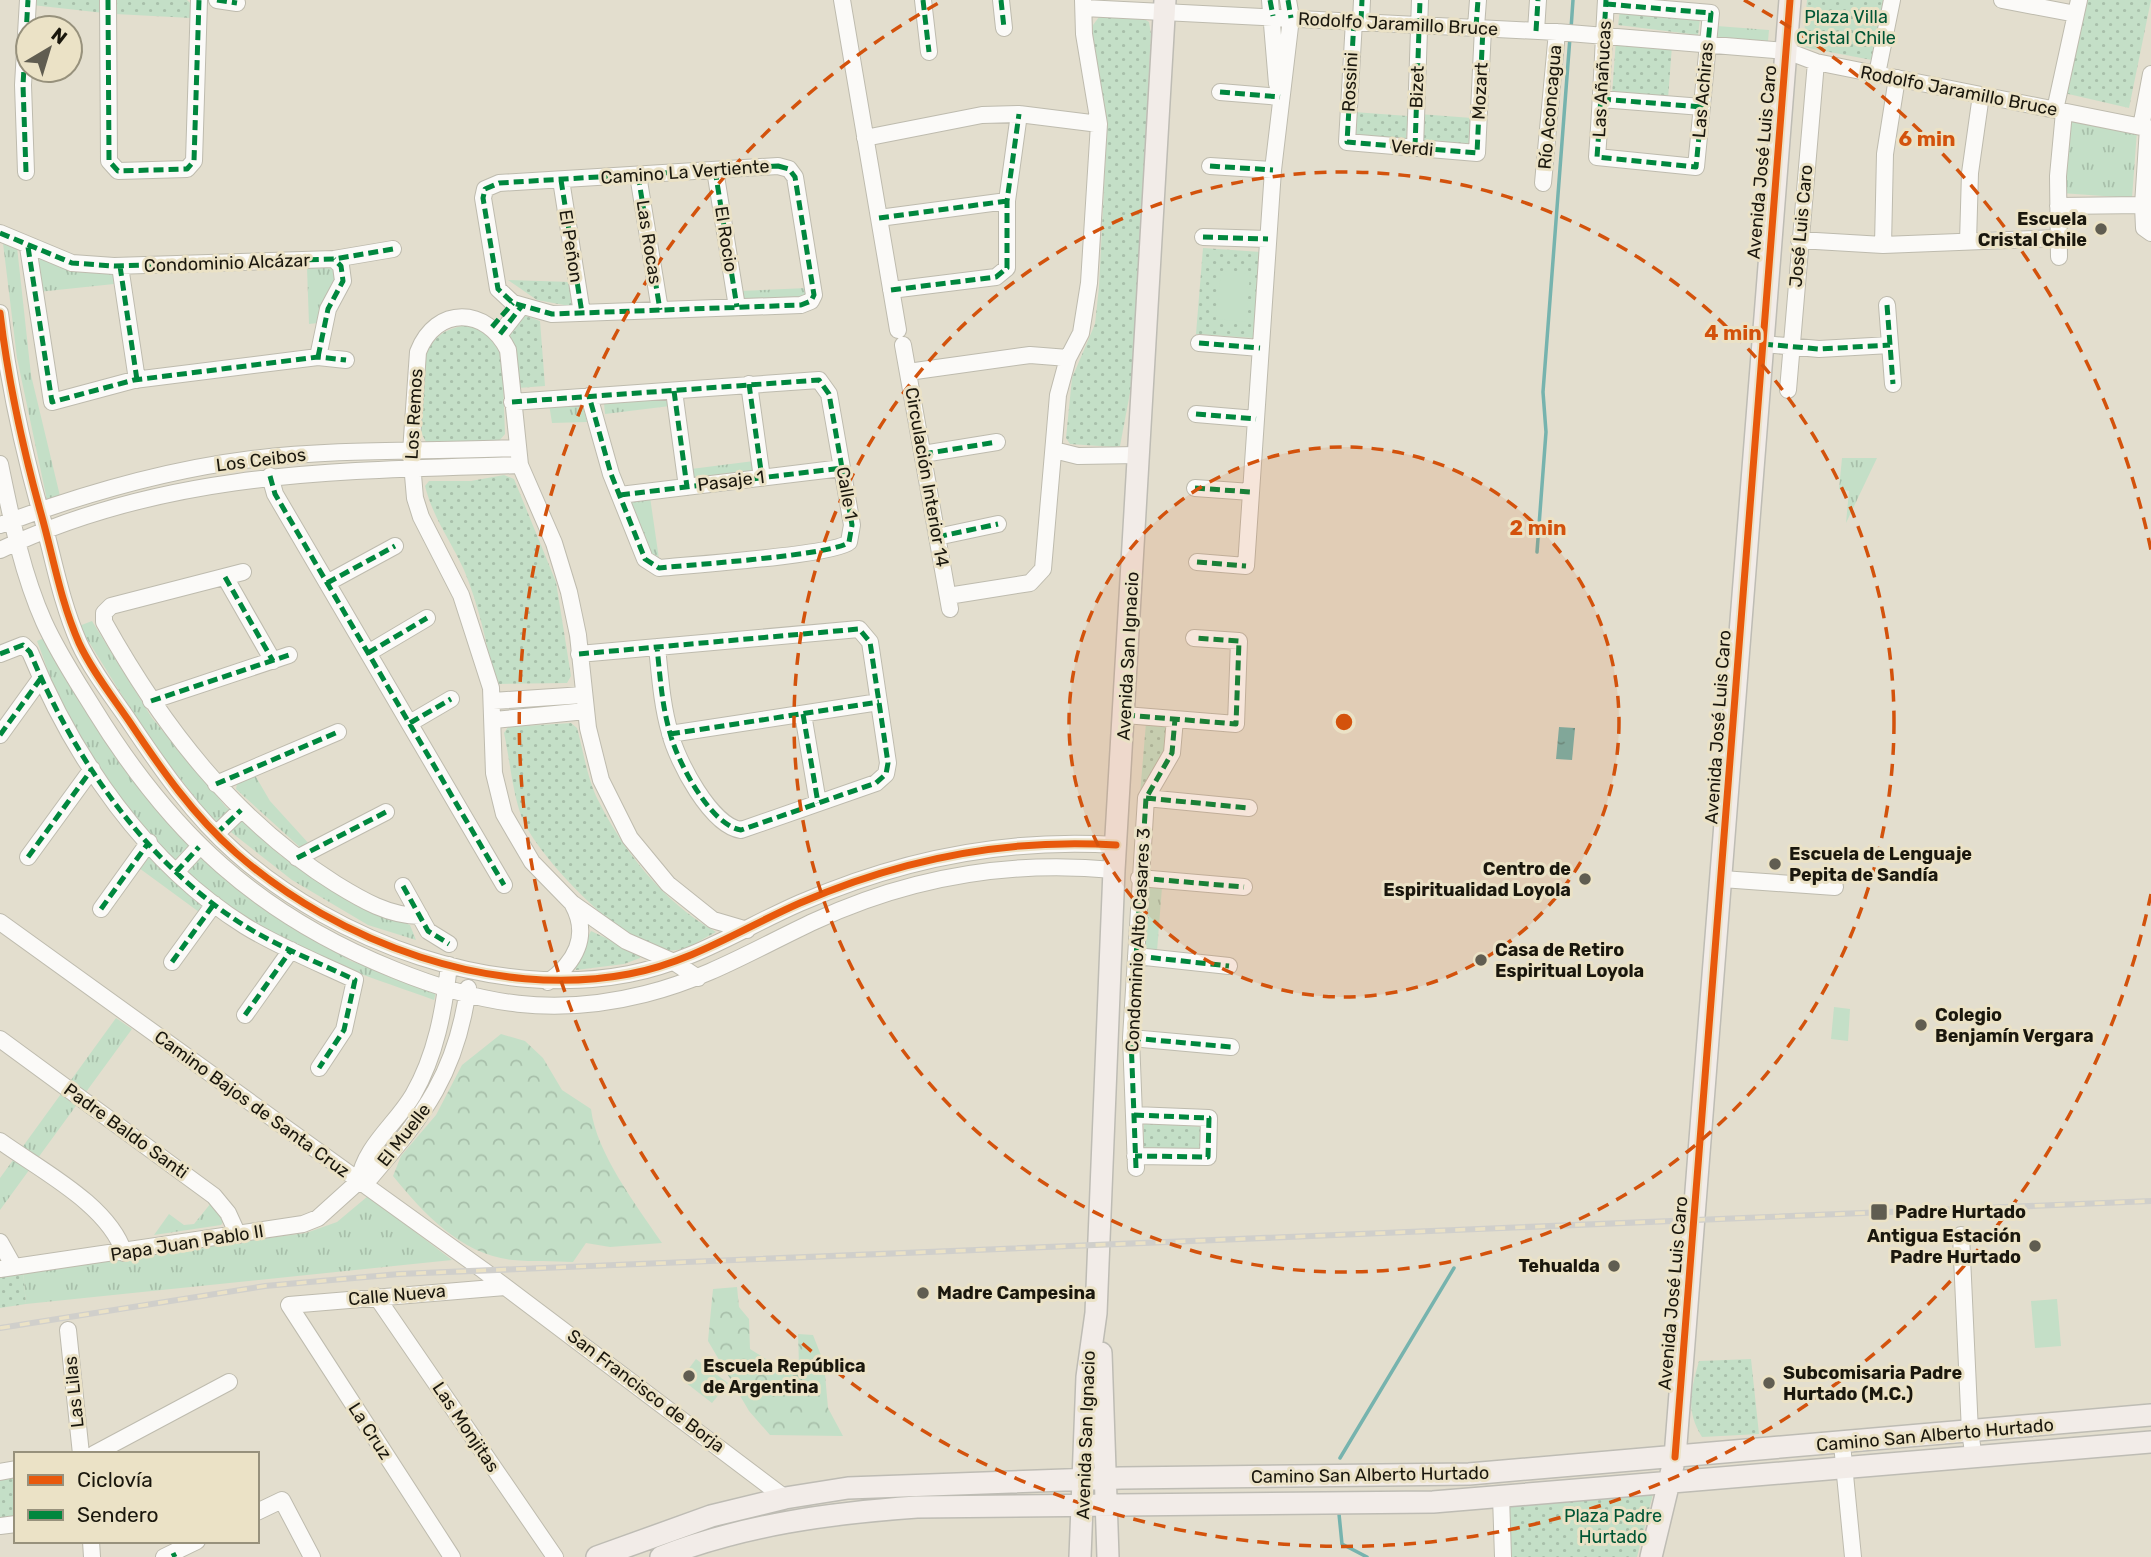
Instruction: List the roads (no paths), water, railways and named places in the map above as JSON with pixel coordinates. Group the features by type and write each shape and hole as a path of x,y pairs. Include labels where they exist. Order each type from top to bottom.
{"main road":[{"name":"Avenida José Luis Caro","path":"1651,1557 1675,1457 1790,0"},
{"name":"Avenida San Ignacio","path":"1108,1557 1107,1505 1093,1479 1087,1377 1096,1313 1114,870 1165,6"},
{"name":"Camino San Alberto Hurtado","path":"597,1557 666,1530 785,1498 848,1488 1093,1479 1433,1476 1842,1444 2151,1415"},
{"path":"2036,1426 2039,1452"},
{"name":"Camino San Alberto Hurtado","path":"661,1557 755,1529 849,1512 916,1507 1354,1504 1500,1496 1845,1470 2151,1442"},
{"name":"Avenida San Ignacio","path":"1080,1557 1082,1505 1093,1479"}],"street":[{"path":"26,173 23,85 28,0"},
{"path":"108,0 109,161 118,171 187,169 194,161 199,0"},
{"path":"217,0 237,3"},
{"name":"Circulación Interior 14","path":"842,0 891,290 949,602"},
{"path":"923,0 929,52"},
{"path":"1001,0 1004,28"},
{"path":"1197,562 1245,566 1273,170 1291,18 1288,0"},
{"name":"Rossini","path":"1347,142 1357,21 1362,0"},
{"name":"Bizet","path":"1415,148 1420,0"},
{"name":"Mozart","path":"1477,153 1480,28 1478,0"},
{"path":"1536,31 1538,0"},
{"path":"1877,74 1892,0"},
{"path":"2001,0 2077,7 2060,111 2059,257"},
{"name":"Las Achiras","path":"1606,2 1711,13 1696,167"},
{"name":"Las Añañucas","path":"1606,2 1597,158 1696,167"},
{"name":"Rodolfo Jaramillo Bruce","path":"949,602 1030,583 1043,569 1058,395 1068,358 1081,333 1087,306 1099,124 1084,29 1084,4 1271,8 1291,18 1604,35 1787,51 1816,62 2146,128"},
{"path":"1271,8 1274,67 1280,97"},
{"name":"Río Aconcagua","path":"1543,183 1557,32"},
{"name":"José Luis Caro","path":"1788,390 1816,62"},
{"path":"2149,232 2143,205 2151,74"},
{"path":"1883,245 1885,154 1897,78"},
{"path":"1220,92 1280,97"},
{"path":"1968,242 1970,173 1981,95"},
{"path":"1601,99 1702,107"},
{"path":"865,138 982,115 1019,114 1099,124"},
{"path":"891,290 996,277 1007,268 1007,201 1019,114"},
{"name":"Verdi","path":"1347,142 1477,153"},
{"name":"Camino La Vertiente","path":"778,166 789,169 795,177 814,295 811,301 802,306 552,314 517,305 498,289 483,198 485,189 499,183 638,175 778,166"},
{"path":"1210,166 1273,170"},
{"name":"El Rocio","path":"715,170 737,307"},
{"name":"Las Rocas","path":"638,175 660,310"},
{"name":"El Peñon","path":"561,180 582,313"},
{"path":"879,218 1007,201"},
{"path":"2058,205 2143,205"},
{"name":"Condominio Alcázar","path":"0,233 28,247 72,263 120,266 334,259 393,249"},
{"path":"1203,237 1268,239"},
{"path":"1799,240 1883,245 2059,237"},
{"path":"28,247 52,402 137,380 318,357 346,360"},
{"name":"Condominio Alcázar","path":"318,357 328,309 344,281 341,266 334,259"},
{"name":"Condominio Alcázar","path":"120,266 137,380"},
{"path":"517,305 496,330 508,350 520,465 563,570 574,613 584,703 601,780 619,819 642,855 678,893 706,916 727,926 747,930"},
{"path":"1887,305 1893,384"},
{"path":"0,313 8,413 40,509 55,577 80,644 102,683 165,774 216,834 278,886 323,914 371,937 470,972 548,982 607,978 674,962 807,900 871,876 964,852 1037,844 1116,845"},
{"name":"Los Remos","path":"496,330 481,320 457,317 437,325 425,337 416,360 411,460 421,517 461,595 493,701 494,773 504,814 533,862 572,903 626,941 674,962 698,978"},
{"path":"1199,343 1261,348"},
{"path":"1763,344 1819,349 1890,345"},
{"path":"908,373 1030,355 1068,358"},
{"name":"Calle 1","path":"512,402 814,378 823,382 830,394 853,533 846,546 659,568 645,559 611,474 589,396"},
{"path":"750,384 762,478"},
{"path":"674,391 687,487"},
{"path":"1196,414 1256,419"},
{"path":"923,454 998,442"},
{"name":"Los Ceibos","path":"0,550 44,529 124,503 204,485 517,448"},
{"path":"1054,450 1078,456 1138,455"},
{"name":"Los Ceibos","path":"6,522 124,484 202,467 305,454 520,465"},
{"path":"0,464 6,522 19,540 43,619 61,655 147,787 199,847 264,901 311,931 362,956 446,991 507,1004 570,1005 641,995 698,978 815,921 878,896 967,873 1044,866 1114,870"},
{"path":"202,467 204,485"},
{"name":"Pasaje 1","path":"620,495 842,468"},
{"path":"270,476 275,494 505,885"},
{"path":"1195,488 1251,492"},
{"path":"937,537 998,524"},
{"path":"327,583 395,546"},
{"path":"243,572 110,606 104,613 104,622 151,701 216,784 241,810 297,858 355,896 402,916 420,916"},
{"path":"151,701 281,658 225,577"},
{"path":"368,653 427,618"},
{"path":"579,654 657,647 859,629 870,642 888,764 886,774 876,783 741,830 732,828 720,821 698,791 670,734 657,647"},
{"path":"1125,715 1236,724 1239,642 1194,638"},
{"path":"0,654 23,645 30,652 59,718 116,806 176,872 246,927 355,981 344,1030 319,1068"},
{"path":"0,736 41,678"},
{"path":"410,723 450,699"},
{"path":"493,701 584,703"},
{"path":"670,734 879,702"},
{"path":"494,720 584,703"},
{"path":"803,713 818,803"},
{"name":"Condominio Alto Casares 3","path":"1134,1115 1209,1118 1208,1157 1135,1162 1130,1038 1146,798 1172,753 1175,719"},
{"path":"216,784 338,732"},
{"path":"28,857 92,769"},
{"path":"147,787 165,774"},
{"path":"1146,798 1249,808"},
{"path":"216,834 241,810"},
{"path":"297,858 386,812"},
{"path":"101,909 149,842"},
{"path":"176,872 199,847"},
{"path":"964,852 967,873"},
{"path":"871,876 877,884 878,896"},
{"path":"1139,878 1244,887"},
{"path":"1722,878 1835,887"},
{"path":"403,886 433,935 449,944"},
{"path":"548,982 568,964 579,944 580,921 572,903"},
{"path":"172,962 214,904"},
{"name":"Camino Bajos de Santa Cruz","path":"0,922 505,1287"},
{"path":"362,956 371,937"},
{"path":"245,1016 291,950"},
{"path":"1136,956 1229,966"},
{"name":"El Muelle","path":"449,965 446,991 426,1070 403,1111 361,1165 359,1181 371,1177 416,1123 439,1088 460,1034 470,972"},
{"path":"1130,1038 1231,1046"},
{"name":"Padre Baldo Santi","path":"0,1039 214,1196 228,1213 238,1235"},
{"path":"0,1141 102,1215 118,1236 124,1253"},
{"name":"Papa Juan Pablo II","path":"7,1268 124,1253 303,1224 318,1218 359,1181"},
{"path":"1961,1236 1970,1432 1975,1458"},
{"path":"0,1242 7,1268"},
{"name":"Calle Nueva","path":"289,1305 505,1287"},
{"name":"San Francisco de Borja","path":"505,1287 785,1498"},
{"name":"Las Monjitas","path":"376,1296 555,1557"},
{"name":"La Cruz","path":"289,1305 452,1557"},
{"name":"Las Lilas","path":"68,1330 81,1452"},
{"path":"98,1452 229,1382"},
{"path":"1842,1444 1853,1557"},
{"path":"1500,1496 1503,1557"},
{"path":"259,1511 282,1500 312,1557"},
{"path":"171,1556 194,1543"}],"water":[{"path":"1559,727 1575,728 1572,760 1556,759"}],"waterway":[{"path":"1571,29 1573,0"},
{"path":"1537,552 1546,432 1543,392 1570,37"},
{"path":"1340,1458 1454,1268"},
{"path":"1339,1514 1342,1544 1367,1557"}],"railway":[{"path":"0,1328 265,1286 399,1274 2151,1201"}],"place":[{"name":"Escuela Cristal Chile","path":"2101,229"},
{"name":"Escuela de Lenguaje Pepita de Sandía","path":"1775,864"},
{"name":"Centro de Espiritualidad Loyola","path":"1585,879"},
{"name":"Casa de Retiro Espiritual Loyola","path":"1481,960"},
{"name":"Colegio Benjamín Vergara","path":"1921,1025"},
{"name":"Padre Hurtado","path":"1879,1212"},
{"name":"Antigua Estación Padre Hurtado","path":"2035,1246"},
{"name":"Tehualda","path":"1614,1266"},
{"name":"Madre Campesina","path":"923,1293"},
{"name":"Escuela República de Argentina","path":"689,1376"},
{"name":"Subcomisaria Padre Hurtado (M.C.)","path":"1769,1383"}],"park label":[{"name":"Plaza Villa Cristal Chile","path":"1846,27"},
{"name":"Plaza Padre Hurtado","path":"1613,1526"}]}
